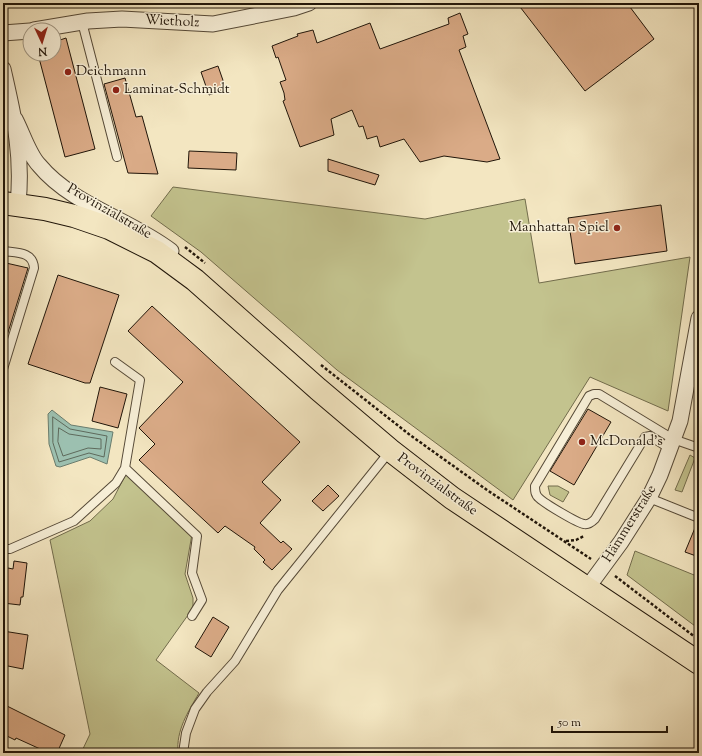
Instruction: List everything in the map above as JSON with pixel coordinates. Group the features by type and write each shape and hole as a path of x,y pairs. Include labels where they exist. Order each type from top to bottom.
{"main road":[{"name":"Provinzialstraße","path":"11,204 74,216 109,228 202,273 318,389 390,450 452,498 588,587 699,663"}],"street":[{"name":"Wietholz","path":"62,25 82,22 122,19 213,24 294,8 310,3"},
{"path":"3,33 22,32"},
{"path":"3,69 15,119 21,175 11,204"},
{"name":"Provinzialstraße","path":"15,119 38,164 52,178 71,193 154,238 202,273"},
{"name":"Hämmerstraße","path":"588,587 649,498 680,421 699,318"}],"lane":[{"path":"82,22 117,157"},
{"path":"3,251 26,254 32,258 34,268 3,369"},
{"path":"3,549 10,549 74,521 116,483 125,468 140,380 115,362"},
{"path":"671,443 599,394 594,394 589,396 535,486 535,492 538,498 555,508 584,524 590,524 595,519 645,437 650,436 671,443 699,448"},
{"path":"184,753 186,733 195,709 207,692 235,661 278,590 390,450"},
{"path":"125,468 197,536 192,573 202,600 192,616"},
{"path":"649,498 699,518"}],"path":[{"path":"184,246 202,273"},
{"path":"315,361 330,371 410,435 487,490 603,567 699,639"}],"green space":[{"path":"173,187 425,219 525,199 539,283 690,257 668,411 590,377 513,500 337,370 201,252 151,216"},
{"path":"690,455 695,458 682,492 675,490"},
{"path":"126,474 192,534 185,574 193,598 193,608 156,660 199,693 187,714 181,729 178,753 81,753 90,734 50,540 90,521 113,499"},
{"path":"548,486 558,486 569,492 563,502 550,495"},
{"path":"635,551 699,577 699,629 627,575"}],"water":[{"path":"52,410 71,425 113,432 107,464 90,457 60,467 56,466 49,444 48,414"}],"building":[{"path":"517,3 627,3 654,39 585,91"},
{"path":"460,13 468,34 463,36 466,47 459,50 500,159 487,162 444,156 420,162 404,139 380,147 377,136 367,139 363,126 359,127 352,110 331,119 334,135 300,147 283,101 285,100 284,93 280,82 286,80 278,57 276,58 272,46 298,36 297,34 313,30 317,43 370,23 380,49 449,24 448,18"},
{"path":"66,38 95,149 65,157 40,62 62,62 62,39"},
{"path":"218,66 226,89 209,95 201,72"},
{"path":"125,78 136,117 142,116 158,174 128,173 104,84"},
{"path":"189,151 237,153 236,170 188,168"},
{"path":"328,159 379,175 375,185 328,171"},
{"name":"Manhattan Spiel","path":"661,205 667,251 575,264 568,218"},
{"path":"6,263 28,268 5,342 3,342 3,271"},
{"path":"58,275 119,295 90,383 85,383 28,364"},
{"path":"152,306 300,442 262,482 281,500 260,523 281,543 283,541 292,549 272,570 263,562 265,560 254,549 255,547 225,526 218,533 139,460 155,444 139,428 183,382 128,331"},
{"path":"100,387 127,394 118,428 92,421"},
{"name":"McDonald's","path":"588,409 611,422 574,485 550,471"},
{"path":"328,485 339,496 323,511 312,501"},
{"path":"697,523 699,523 699,557 685,552"},
{"path":"14,561 27,563 23,597 21,597 20,605 3,603 3,567 13,569"},
{"path":"213,617 229,627 211,657 195,647"},
{"path":"3,631 28,635 23,669 3,665"},
{"path":"3,704 65,735 57,753 49,753 16,738 15,740 3,734"}],"place":[{"name":"Deichmann","path":"68,72"},
{"name":"Laminat-Schmidt","path":"116,90"},
{"name":"Manhattan Spiel","path":"617,228"},
{"name":"McDonald's","path":"582,442"}]}
